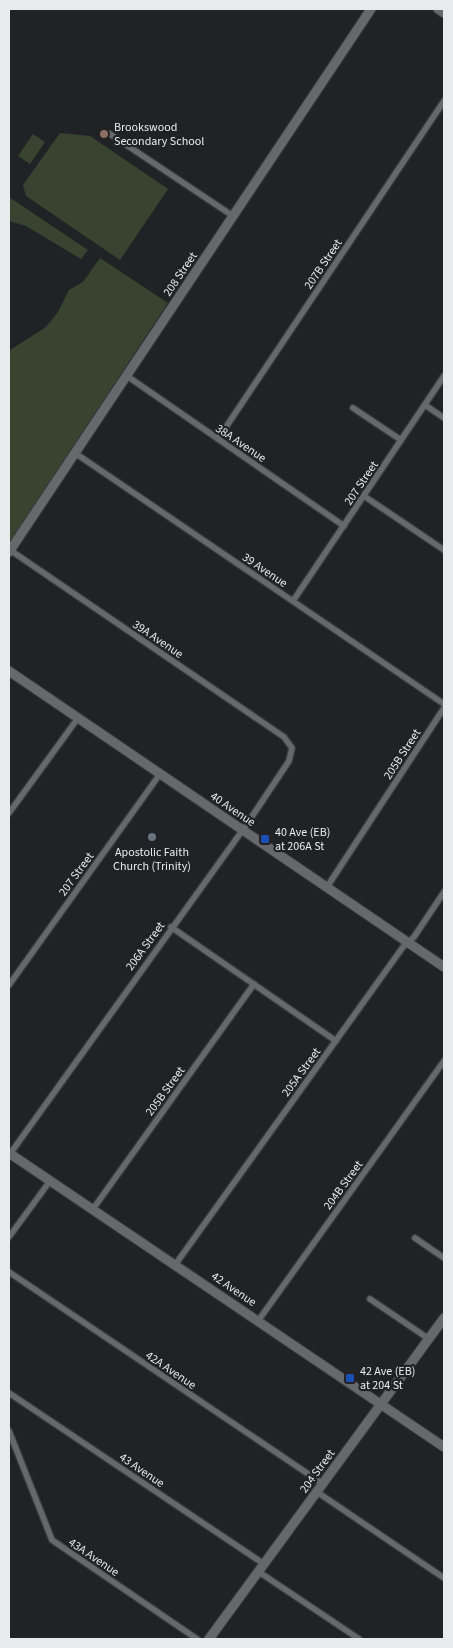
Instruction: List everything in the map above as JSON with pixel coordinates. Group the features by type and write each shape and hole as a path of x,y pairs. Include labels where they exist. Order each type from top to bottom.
{"main road":[{"name":"208 Street","path":"10,551 371,9"},
{"path":"438,9 444,13"},
{"name":"40 Avenue","path":"9,671 444,967"},
{"name":"42 Avenue","path":"9,1153 444,1447"},
{"name":"204 Street","path":"209,1639 429,1339 443,1323"}],"street":[{"name":"207B Street","path":"218,439 444,101"},
{"path":"110,134 233,216"},
{"name":"38A Avenue","path":"127,376 344,526"},
{"name":"207 Street","path":"294,601 444,376"},
{"path":"425,405 444,418"},
{"path":"353,408 401,440"},
{"name":"39 Avenue","path":"75,453 294,601 444,706"},
{"path":"364,496 444,550"},
{"name":"39A Avenue","path":"10,551 284,737 292,748"},
{"name":"205B Street","path":"327,887 444,706"},
{"path":"9,813 78,718"},
{"name":"206A Street","path":"9,1153 242,829 289,761 292,748"},
{"name":"207 Street","path":"9,985 160,774"},
{"name":"205A Street","path":"176,1265 336,1041 408,942 414,937 444,892"},
{"path":"171,927 336,1041"},
{"name":"205B Street","path":"93,1209 254,984"},
{"name":"204B Street","path":"258,1321 444,1061"},
{"path":"9,1237 50,1181"},
{"path":"415,1238 444,1258"},
{"name":"42A Avenue","path":"9,1272 320,1488 444,1578"},
{"path":"370,1299 429,1339"},
{"name":"43 Avenue","path":"9,1393 261,1568 359,1639"},
{"name":"43A Avenue","path":"9,1431 52,1540 197,1639"}],"green space":[{"path":"60,133 90,136 168,189 120,260 26,196 23,185"},
{"path":"33,134 45,142 30,164 18,156"},
{"path":"9,197 88,250 81,259 26,226 9,221"},
{"path":"100,258 168,303 9,543 9,353 10,350 46,327 58,312 69,290 83,282"}],"place":[{"name":"Brookswood Secondary School","path":"104,134"},
{"name":"Apostolic Faith Church (Trinity)","path":"152,837"},
{"name":"40 Ave (EB) at 206A St","path":"265,839"},
{"name":"42 Ave (EB) at 204 St","path":"350,1378"}]}
